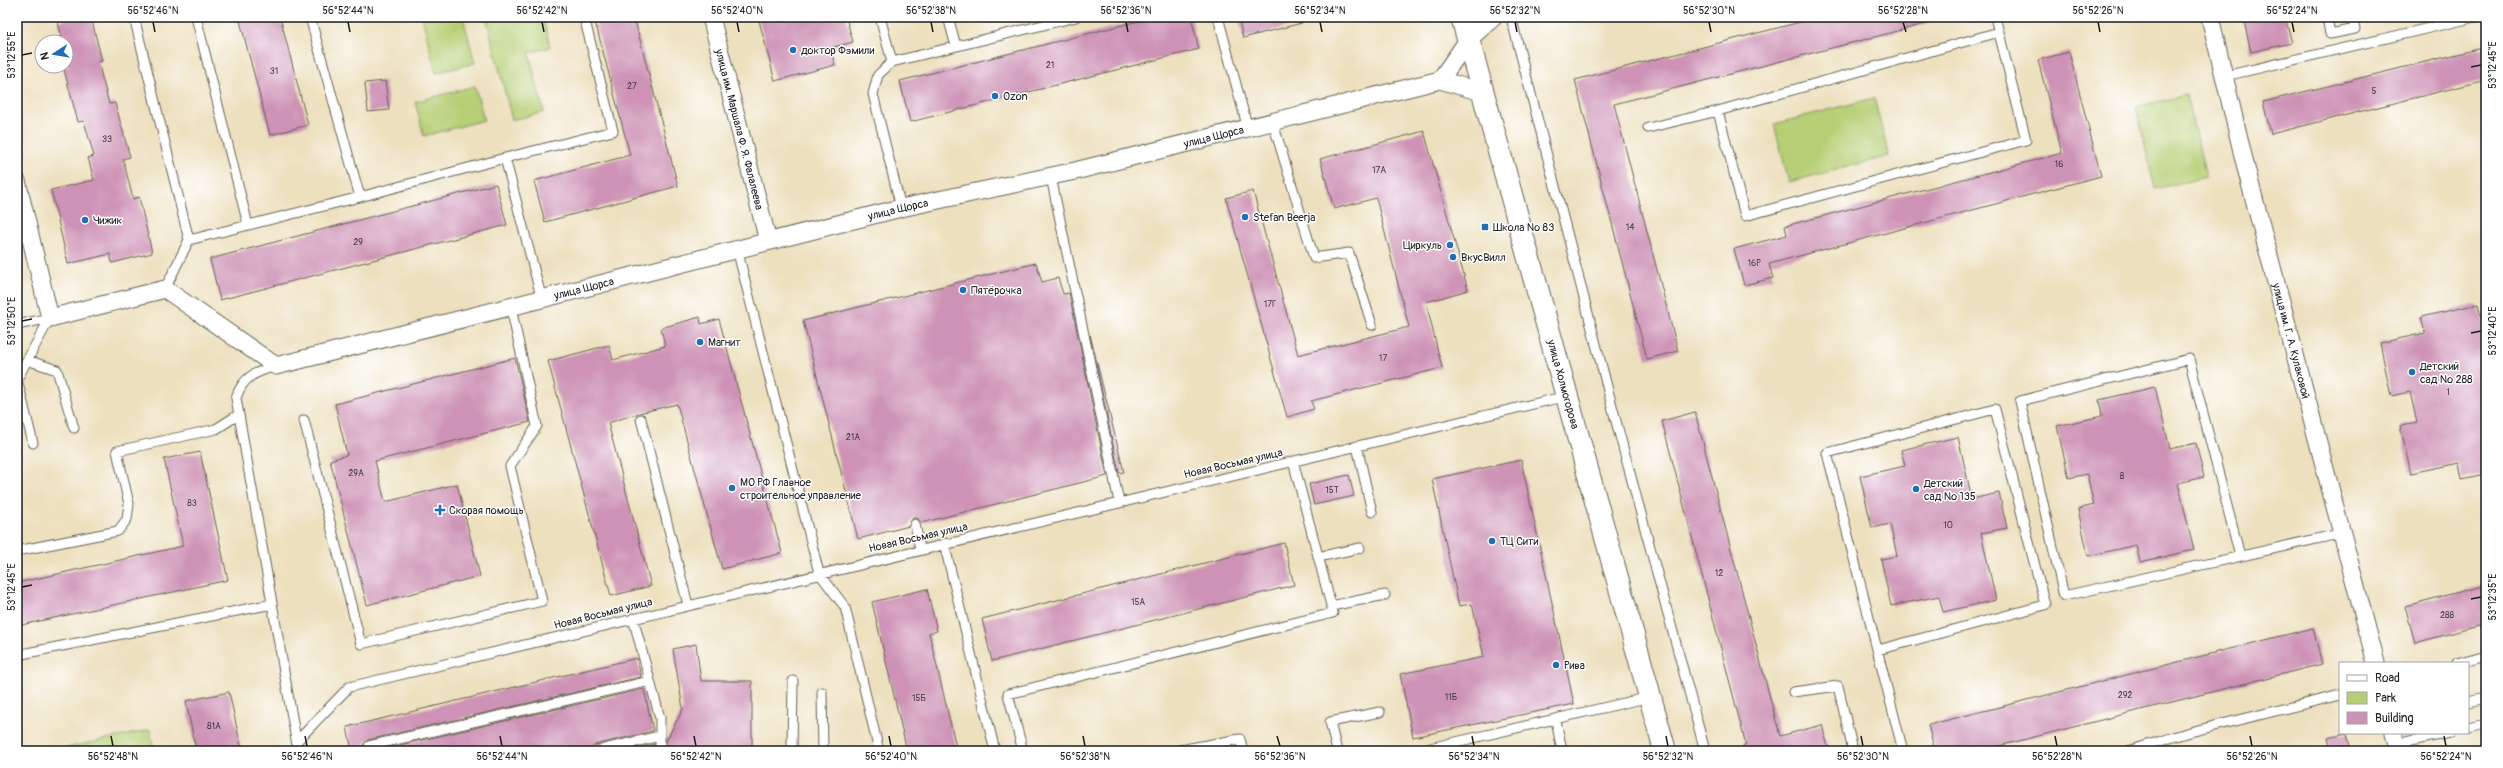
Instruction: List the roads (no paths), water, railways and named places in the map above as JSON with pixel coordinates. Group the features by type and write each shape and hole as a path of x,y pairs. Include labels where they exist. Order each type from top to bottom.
{"main road":[{"name":"улица Холмогорова","path":"1462,17 1481,92 1665,751"}],"street":[{"name":"улица им. Маршала Ф. Я. Фалалеева","path":"710,17 768,241"},
{"path":"1481,92 1440,80 1468,40 1494,17"},
{"name":"улица им. Г. А. Кулаковой","path":"2210,17 2243,156 2376,662"},
{"name":"улица Щорса","path":"276,366 511,308 901,208 1051,177 1273,123 1440,80"},
{"path":"17,181 50,318 166,289 276,366"}],"lane":[{"path":"136,17 134,18 189,240 166,289"},
{"path":"196,17 248,225"},
{"path":"310,17 360,198"},
{"path":"189,240 360,198 505,158 614,131 584,17"},
{"path":"880,17 892,62"},
{"path":"948,17 956,46"},
{"path":"901,208 873,94 878,75 892,62 1076,17"},
{"path":"1218,17 1248,129"},
{"path":"1511,17 1616,425 1705,751"},
{"path":"1718,111 1745,216 2026,140 1995,17"},
{"path":"2327,17 2330,34 2355,28 2352,17"},
{"path":"2225,76 2476,17"},
{"path":"1648,128 1718,111 1999,32"},
{"path":"1273,123 1314,258 1348,253 1372,325"},
{"path":"505,158 542,300"},
{"path":"1051,177 1119,502"},
{"path":"737,249 819,573 845,607 878,751"},
{"path":"304,420 361,644 542,601 510,466 537,426 511,308"},
{"path":"17,326 50,318"},
{"path":"33,443 17,379 50,318"},
{"path":"2240,556 2189,359 2020,402 2064,596 2343,533"},
{"path":"27,360 57,370 74,428"},
{"path":"276,366 253,373 244,380 236,398 298,751"},
{"name":"Новая Восьмая улица","path":"297,741 348,687 819,573 1567,396"},
{"path":"1878,650 2045,605 1995,409 1827,453 1903,751"},
{"path":"17,551 118,531 127,520 129,504 117,451 216,429 238,415"},
{"path":"641,419 688,605"},
{"path":"1357,446 1372,512"},
{"path":"1023,751 1008,694 1333,613 1293,461"},
{"path":"915,524 920,549"},
{"path":"944,544 995,751"},
{"path":"1318,557 1360,548"},
{"path":"1331,606 1385,595"},
{"path":"17,655 272,604"},
{"path":"633,618 660,718 660,751"},
{"path":"2461,662 2486,655"},
{"path":"369,746 650,681"},
{"path":"792,751 793,681"},
{"path":"1793,692 1838,686 1853,751"},
{"path":"822,692 823,751"},
{"path":"2128,751 2190,732 2339,695"},
{"path":"1417,751 1452,747 1650,697"},
{"path":"2469,702 2486,698"},
{"path":"1337,751 1330,722 1380,712"},
{"path":"1556,720 1562,751"},
{"path":"2469,728 2486,724"},
{"path":"2396,743 2444,734"},
{"path":"596,751 660,736"},
{"path":"1174,751 1240,739 1243,751"}],"place":[{"name":"доктор Фэмили","path":"793,50"},
{"name":"Ozon","path":"995,96"},
{"name":"Stefan Beerja","path":"1245,217"},
{"name":"Чижик","path":"85,220"},
{"name":"Школа № 83","path":"1485,227"},
{"name":"Циркуль","path":"1450,245"},
{"name":"ВкусВилл","path":"1453,257"},
{"name":"Пятёрочка","path":"963,290"},
{"name":"Магнит","path":"700,342"},
{"name":"Детский сад № 288","path":"2412,372"},
{"name":"МО РФ Главное строительное управление","path":"732,488"},
{"name":"Детский сад № 135","path":"1916,489"},
{"name":"Скорая помощь","path":"440,510"},
{"name":"ТЦ Сити","path":"1492,541"},
{"name":"Рива","path":"1556,665"}]}
